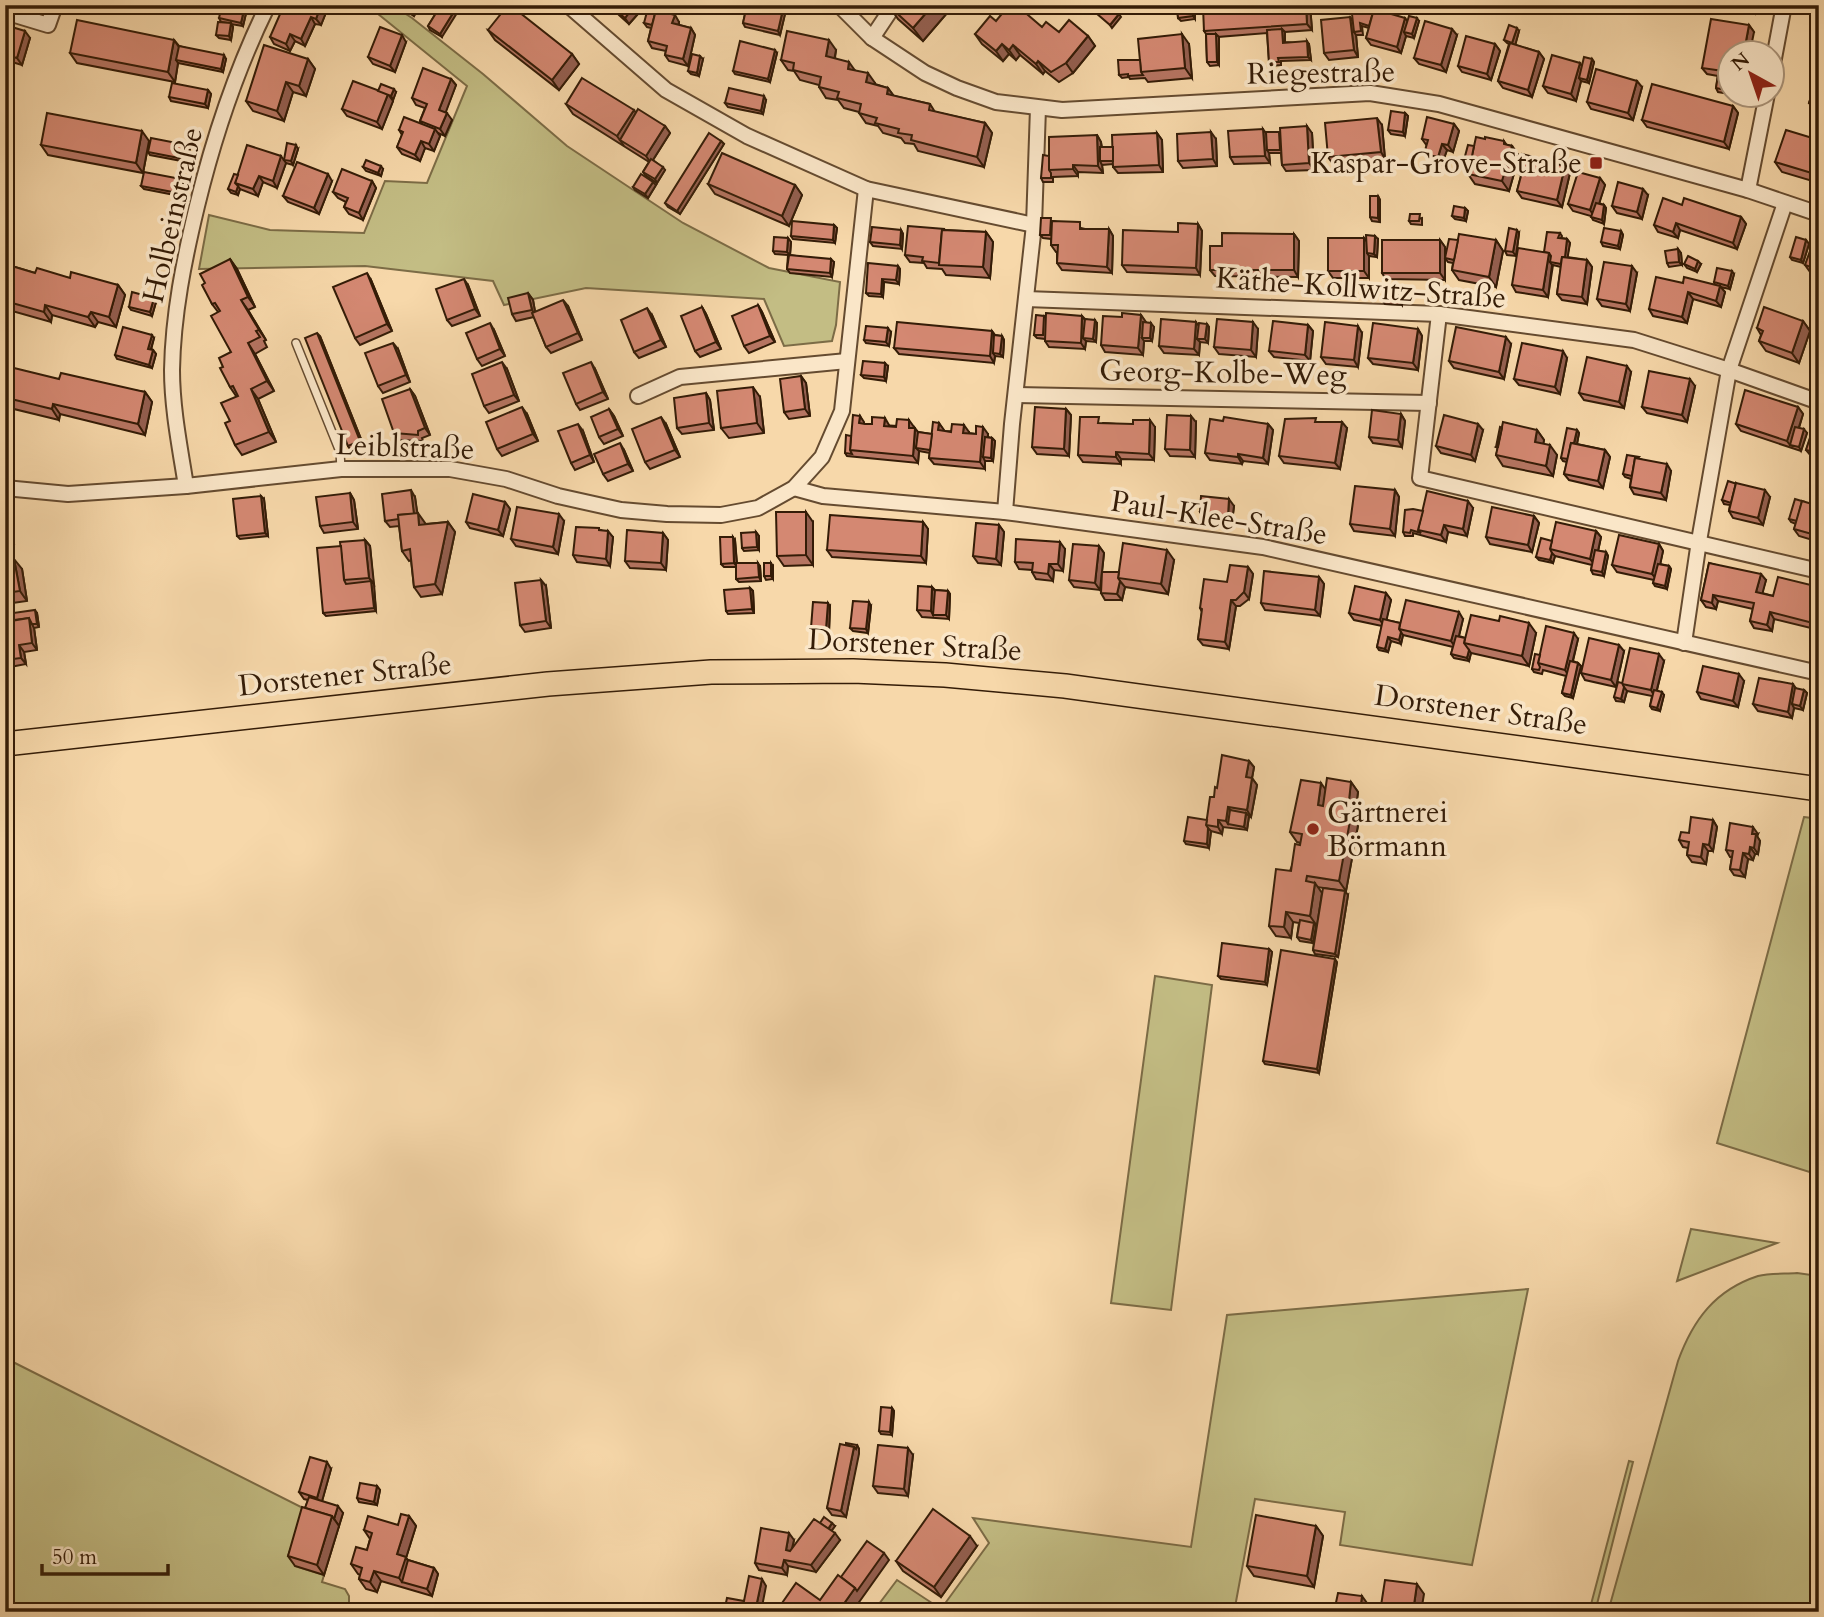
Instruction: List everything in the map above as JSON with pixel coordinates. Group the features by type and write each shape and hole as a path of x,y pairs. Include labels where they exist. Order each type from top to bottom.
{"main road":[{"name":"Dorstener Straße","path":"5,744 548,684 711,672 853,671 945,675 1065,686 1819,789"}],"street":[{"path":"5,12 47,25 55,5"},
{"name":"Holbeinstraße","path":"186,486 172,369 180,275 213,141 245,53 268,5"},
{"path":"568,5 666,90 747,136 866,190 1034,225"},
{"name":"Riegestraße","path":"839,5 873,37 925,73 996,102 1062,110 1370,93 1439,104 1748,190 1819,214"},
{"path":"873,37 894,5"},
{"path":"1778,38 1784,5"},
{"path":"794,488 823,496 1005,512 1034,225 1038,108"},
{"path":"1748,190 1764,108"},
{"name":"Leiblstraße","path":"5,488 68,494 186,486 341,468 450,469 506,479 558,496 621,510 721,515 758,508 794,488 822,457 842,411 866,190"},
{"path":"1684,643 1729,370 1785,203"},
{"name":"Käthe-Kollwitz-Straße","path":"1026,299 1439,314 1634,340 1819,402"},
{"path":"1439,314 1420,478 1819,571"},
{"path":"638,396 680,377 847,361"},
{"name":"Georg-Kolbe-Weg","path":"1017,396 1429,403"},
{"name":"Paul-Klee-Straße","path":"1005,512 1263,547 1819,673"}],"lane":[{"path":"296,343 340,452 341,468"}],"shaded area":[{"path":"367,5 392,5 412,18 567,146 683,223 769,268 840,282 832,341 784,346 764,299 586,288 504,305 493,281 365,266 199,269 209,215 270,230 364,233 385,181 427,183 467,86"},
{"path":"1804,817 1819,819 1819,1175 1717,1143"},
{"path":"1155,976 1212,985 1171,1310 1111,1303"},
{"path":"1691,1229 1777,1243 1677,1281"},
{"path":"1797,1273 1819,1276 1819,1612 1608,1612 1678,1361 1691,1332 1708,1308 1729,1289 1758,1276"},
{"path":"1528,1289 1472,1565 1340,1545 1345,1512 1255,1499 1235,1607 1251,1609 1251,1612 873,1612 897,1580 941,1609 989,1543 973,1518 1191,1547 1227,1315"},
{"path":"5,1358 311,1512 295,1566 324,1575 322,1582 345,1589 349,1596 349,1612 5,1612"},
{"path":"1629,1461 1633,1462 1595,1612 1589,1612"}],"building":[{"path":"222,5 245,5 241,23 219,18"},
{"path":"284,5 321,5 316,19 311,17 301,39 290,34 286,44 270,37"},
{"path":"400,5 416,5 411,12"},
{"path":"441,5 458,5 440,34 428,26"},
{"path":"508,5 572,54 552,80 488,30"},
{"path":"617,5 635,5 625,18 614,9"},
{"path":"747,5 784,5 778,31 743,23"},
{"path":"889,5 933,5 913,28"},
{"path":"1009,5 1019,12 1021,9 1042,27 1046,22 1059,32 1069,20 1088,36 1066,63 1051,72 1038,61 1036,64 1013,45 1009,50 1002,44 996,51 975,34 990,16 996,21"},
{"path":"1109,5 1119,14 1110,25 1089,7"},
{"path":"1177,5 1193,5 1193,16 1178,18"},
{"path":"1306,5 1307,24 1204,31 1203,7"},
{"path":"1351,5 1378,8 1374,9 1369,26 1360,23 1361,31 1354,32"},
{"path":"648,8 656,10 652,25 644,23"},
{"path":"1374,9 1405,18 1397,47 1366,38"},
{"path":"656,10 675,15 672,23 691,28 683,59 665,55 667,46 648,41"},
{"path":"1409,16 1417,18 1412,34 1404,32"},
{"path":"1350,17 1354,50 1324,53 1321,20"},
{"path":"1711,19 1749,25 1747,38 1716,38 1716,70 1702,68"},
{"path":"77,20 174,40 168,72 70,53"},
{"path":"1425,21 1452,29 1441,65 1414,58"},
{"path":"218,22 231,23 229,36 216,35"},
{"path":"5,25 25,31 17,58 5,55"},
{"path":"1509,25 1517,28 1512,43 1504,40"},
{"path":"380,27 402,35 390,66 368,57"},
{"path":"1282,29 1283,43 1307,41 1308,57 1278,58 1279,62 1269,62 1267,30"},
{"path":"787,31 829,40 826,56 849,62 848,69 868,73 866,82 888,88 887,94 930,104 929,110 985,123 977,157 911,140 912,135 898,133 899,129 875,123 877,118 859,113 861,104 837,98 839,92 819,87 821,77 793,70 794,63 781,60"},
{"path":"1182,34 1185,68 1141,72 1138,39"},
{"path":"1206,34 1216,34 1217,62 1207,62"},
{"path":"1466,36 1495,44 1487,74 1458,66"},
{"path":"1819,36 1819,55 1813,53"},
{"path":"740,41 775,50 768,79 733,71"},
{"path":"1510,43 1539,52 1528,90 1498,81"},
{"path":"264,45 308,59 299,86 286,82 277,111 246,101"},
{"path":"179,46 224,55 221,69 176,60"},
{"path":"692,54 700,56 697,73 688,71"},
{"path":"1552,55 1580,63 1571,94 1543,86"},
{"path":"1584,57 1592,59 1587,80 1579,78"},
{"path":"1118,60 1140,60 1143,75 1119,75"},
{"path":"423,68 451,79 439,110 447,113 440,129 420,121 427,104 412,98"},
{"path":"1596,69 1637,81 1628,113 1587,102"},
{"path":"1819,77 1819,106 1809,103"},
{"path":"582,78 634,110 617,136 566,104"},
{"path":"353,81 388,94 377,122 342,109"},
{"path":"172,83 208,90 205,104 169,97"},
{"path":"381,84 394,89 391,96 378,91"},
{"path":"1652,84 1716,101 1716,108 1732,108 1724,142 1642,120"},
{"path":"729,88 764,96 761,111 725,103"},
{"path":"638,109 665,126 646,156 620,140"},
{"path":"1391,111 1405,113 1403,132 1388,130"},
{"path":"47,113 142,131 136,163 41,145"},
{"path":"404,117 435,129 429,144 421,141 415,155 397,147 403,132 399,130"},
{"path":"1427,117 1454,124 1448,145 1442,144 1438,157 1424,154 1428,140 1422,139"},
{"path":"1377,118 1381,152 1328,157 1325,123"},
{"path":"1307,126 1309,163 1282,165 1280,128"},
{"path":"1263,129 1265,156 1230,157 1228,131"},
{"path":"1786,130 1819,140 1819,163 1815,174 1775,162"},
{"path":"1211,132 1213,159 1178,161 1177,134"},
{"path":"1266,132 1279,132 1280,150 1267,150"},
{"path":"709,133 721,141 677,211 665,203"},
{"path":"1157,133 1159,165 1113,167 1112,135"},
{"path":"1097,135 1098,166 1073,165 1073,169 1049,170 1049,137"},
{"path":"1476,137 1504,141 1504,144 1512,146 1502,181 1468,174"},
{"path":"151,138 187,145 184,159 148,152"},
{"path":"287,143 296,145 291,161 284,160"},
{"path":"247,145 281,156 273,181 259,176 253,189 235,183"},
{"path":"1468,145 1474,146 1471,161 1464,160"},
{"path":"1100,147 1113,147 1113,161 1100,161"},
{"path":"722,153 795,185 782,216 708,184"},
{"path":"1522,154 1530,156 1526,157 1522,174 1518,173"},
{"path":"1043,155 1049,156 1051,178 1041,178"},
{"path":"1526,157 1565,166 1557,200 1517,191"},
{"path":"651,159 663,167 655,179 643,172"},
{"path":"366,160 381,166 378,173 363,167"},
{"path":"297,162 328,174 314,208 283,196"},
{"path":"342,169 372,181 359,213 344,207 348,198 333,192"},
{"path":"144,172 181,179 178,193 141,186"},
{"path":"1578,172 1600,178 1590,210 1568,204"},
{"path":"234,174 238,175 236,192 228,189"},
{"path":"641,174 653,182 645,194 633,187"},
{"path":"1618,182 1643,189 1637,212 1612,206"},
{"path":"1370,196 1378,196 1378,218 1370,217"},
{"path":"1663,198 1682,205 1684,198 1741,217 1733,243 1676,223 1673,232 1654,225"},
{"path":"1596,203 1604,205 1602,220 1591,217"},
{"path":"1454,206 1465,208 1464,218 1452,216"},
{"path":"1410,214 1420,214 1419,221 1409,221"},
{"path":"1041,218 1051,218 1050,235 1040,235"},
{"path":"792,221 834,225 833,240 791,236"},
{"path":"1052,221 1080,222 1080,229 1109,229 1107,267 1057,263 1058,245 1051,245"},
{"path":"1178,223 1198,224 1196,268 1122,265 1123,230 1178,232"},
{"path":"908,226 945,229 942,230 939,263 922,261 923,257 905,255"},
{"path":"872,227 901,230 900,245 870,242"},
{"path":"1509,228 1517,230 1513,252 1505,251"},
{"path":"1604,228 1621,231 1618,246 1601,242"},
{"path":"942,230 986,232 983,267 939,265"},
{"path":"1547,232 1560,233 1558,238 1567,239 1565,257 1562,257 1561,264 1550,262 1551,256 1544,252"},
{"path":"1222,233 1294,234 1294,270 1210,270 1210,246 1222,246"},
{"path":"1459,234 1496,240 1489,277 1452,270"},
{"path":"1366,235 1375,236 1374,254 1367,253"},
{"path":"774,237 788,238 787,252 773,251"},
{"path":"1796,237 1806,240 1801,260 1790,257"},
{"path":"1328,238 1364,238 1364,271 1328,271"},
{"path":"1449,239 1458,240 1454,260 1445,258"},
{"path":"1382,240 1440,240 1440,273 1382,273"},
{"path":"1814,240 1819,241 1819,270 1805,265"},
{"path":"1518,248 1549,253 1543,290 1512,285"},
{"path":"1678,249 1679,262 1667,263 1665,251"},
{"path":"789,255 831,259 830,273 787,269"},
{"path":"1688,256 1698,261 1695,269 1684,264"},
{"path":"1562,257 1587,260 1582,297 1557,294"},
{"path":"230,259 248,297 241,300 259,330 256,331 260,337 248,343 267,381 251,389 269,432 235,445 225,423 230,421 221,403 238,396 220,368 223,367 219,358 231,352 211,316 220,311 215,303 212,304 202,285 205,283 200,274"},
{"path":"1604,262 1632,266 1626,304 1597,299"},
{"path":"868,263 898,266 896,280 882,279 881,294 866,293"},
{"path":"5,264 35,273 37,268 70,278 71,272 118,285 109,317 91,312 88,317 45,305 44,312 5,301"},
{"path":"1717,268 1732,271 1728,286 1714,282"},
{"path":"367,273 387,324 355,338 333,287"},
{"path":"1656,277 1683,283 1684,277 1720,286 1716,301 1688,292 1682,317 1649,309"},
{"path":"464,279 475,309 447,320 436,289"},
{"path":"1383,288 1399,288 1399,301 1383,301"},
{"path":"132,292 154,298 150,312 129,307"},
{"path":"528,293 532,310 512,314 508,298"},
{"path":"563,300 578,333 546,347 532,313"},
{"path":"758,305 770,336 744,346 732,316"},
{"path":"702,307 716,342 695,351 681,316"},
{"path":"1764,307 1803,321 1792,353 1759,341 1763,331 1757,328"},
{"path":"647,308 661,340 634,352 621,320"},
{"path":"1046,313 1082,316 1081,343 1045,341"},
{"path":"1122,313 1141,315 1138,348 1101,345 1103,316 1122,317"},
{"path":"1036,315 1044,316 1043,335 1034,335"},
{"path":"1085,319 1095,320 1093,339 1083,338"},
{"path":"1161,319 1196,322 1194,349 1159,346"},
{"path":"1217,319 1253,322 1251,350 1214,347"},
{"path":"1273,321 1308,325 1305,355 1269,351"},
{"path":"897,322 992,331 990,356 894,348"},
{"path":"1143,322 1151,323 1150,338 1142,338"},
{"path":"1325,322 1358,326 1354,360 1321,357"},
{"path":"490,323 500,349 477,359 466,333"},
{"path":"1199,323 1207,324 1205,339 1197,339"},
{"path":"1373,323 1418,329 1413,363 1368,358"},
{"path":"866,326 888,328 886,342 864,340"},
{"path":"123,327 152,335 148,349 153,350 149,365 115,355"},
{"path":"1456,327 1506,337 1499,372 1449,361"},
{"path":"317,333 360,441 348,446 305,338"},
{"path":"994,335 1002,336 1000,354 993,353"},
{"path":"393,343 406,375 378,386 365,353"},
{"path":"1522,343 1563,351 1555,387 1514,379"},
{"path":"1587,357 1627,366 1619,402 1579,393"},
{"path":"863,361 885,363 884,377 861,375"},
{"path":"502,362 514,395 484,406 472,374"},
{"path":"591,362 603,392 576,404 563,373"},
{"path":"14,368 59,379 61,373 145,392 138,424 53,404 52,409 7,398"},
{"path":"1649,371 1690,379 1682,415 1642,407"},
{"path":"801,376 805,409 784,412 780,379"},
{"path":"753,387 757,423 721,428 717,391"},
{"path":"410,389 425,428 418,431 418,435 394,433 382,399"},
{"path":"1745,390 1798,407 1787,441 1736,424"},
{"path":"706,393 709,423 677,428 674,398"},
{"path":"522,407 533,434 497,449 486,422"},
{"path":"1035,407 1066,409 1064,449 1032,447"},
{"path":"609,409 618,429 599,437 591,417"},
{"path":"1372,410 1401,414 1398,440 1369,437"},
{"path":"1819,413 1819,453 1806,450"},
{"path":"853,415 860,416 859,423 865,424 872,424 872,417 885,418 884,426 896,427 897,419 909,420 909,428 915,428 913,456 850,450"},
{"path":"1167,415 1191,416 1190,450 1165,449"},
{"path":"1444,415 1478,424 1471,455 1436,446"},
{"path":"661,417 675,450 645,462 632,429"},
{"path":"1080,417 1099,417 1098,423 1133,424 1133,420 1150,420 1149,454 1116,452 1116,457 1078,455"},
{"path":"1224,417 1268,424 1263,458 1205,453 1210,419 1223,421"},
{"path":"1316,418 1315,422 1342,422 1335,463 1279,456 1285,419"},
{"path":"933,422 939,423 938,430 951,432 952,424 964,425 963,433 976,434 976,426 983,427 980,462 929,458"},
{"path":"1503,422 1537,430 1535,442 1550,445 1546,466 1496,455"},
{"path":"578,424 590,455 571,463 558,431"},
{"path":"1500,427 1502,428 1496,447"},
{"path":"1795,427 1804,429 1799,447 1790,445"},
{"path":"1567,428 1577,430 1568,459 1561,458"},
{"path":"918,432 932,434 930,450 916,448"},
{"path":"846,435 851,436 852,454 845,453"},
{"path":"985,437 992,438 991,458 983,457"},
{"path":"620,443 628,464 603,474 594,454"},
{"path":"1571,443 1605,450 1598,481 1564,474"},
{"path":"1627,455 1639,457 1635,458 1632,476 1623,474"},
{"path":"1635,458 1667,464 1661,493 1630,487"},
{"path":"1728,481 1736,484 1731,503 1722,500"},
{"path":"1736,483 1765,490 1758,518 1729,511"},
{"path":"1355,486 1395,490 1390,529 1350,524"},
{"path":"411,490 414,514 398,515 399,519 385,521 382,494"},
{"path":"1427,491 1468,501 1463,529 1444,525 1441,535 1418,530"},
{"path":"350,493 353,522 320,526 316,497"},
{"path":"473,494 505,502 498,530 466,522"},
{"path":"261,496 265,533 237,536 233,499"},
{"path":"1201,496 1229,499 1228,516 1200,512"},
{"path":"1795,499 1802,501 1797,521 1789,519"},
{"path":"1802,501 1819,506 1819,536 1794,529"},
{"path":"517,507 559,514 553,547 511,539"},
{"path":"1492,507 1534,516 1528,545 1486,537"},
{"path":"1405,510 1423,511 1418,530 1421,533 1411,530 1410,533 1403,532"},
{"path":"776,512 806,512 806,555 777,556"},
{"path":"418,513 419,525 448,522 435,584 414,587 410,549 402,551 398,515"},
{"path":"830,515 923,522 921,556 827,550"},
{"path":"1556,522 1596,531 1590,559 1550,549"},
{"path":"976,523 999,525 996,559 973,556"},
{"path":"576,527 608,531 606,559 573,555"},
{"path":"627,530 663,533 661,563 625,561"},
{"path":"756,532 757,547 742,548 741,533"},
{"path":"1619,535 1659,544 1652,574 1612,565"},
{"path":"720,537 733,537 734,563 721,564"},
{"path":"1541,538 1552,541 1550,560 1536,557"},
{"path":"1016,539 1060,542 1058,564 1049,564 1048,574 1032,572 1033,563 1015,562"},
{"path":"365,540 369,578 344,580 340,542"},
{"path":"1123,543 1167,550 1161,584 1118,578"},
{"path":"1073,544 1099,546 1095,583 1069,580"},
{"path":"341,546 346,584 371,581 374,608 323,613 317,548"},
{"path":"1595,550 1606,552 1602,572 1591,570"},
{"path":"14,559 20,591 5,593 5,560"},
{"path":"736,563 758,563 759,577 736,579"},
{"path":"764,563 771,563 771,576 764,576"},
{"path":"1709,563 1761,574 1756,592 1773,596 1778,577 1819,587 1819,600 1813,623 1770,612 1767,625 1750,621 1754,603 1713,595 1712,603 1701,600"},
{"path":"1658,564 1669,566 1665,586 1653,583"},
{"path":"1230,565 1248,567 1244,592 1236,600 1231,600 1225,642 1198,639 1204,579 1227,582"},
{"path":"1264,571 1319,577 1315,610 1261,603"},
{"path":"1102,572 1119,572 1117,594 1101,593"},
{"path":"541,580 546,621 520,625 515,583"},
{"path":"918,586 932,587 931,611 917,610"},
{"path":"1355,586 1386,593 1380,620 1349,613"},
{"path":"750,588 752,609 726,611 724,590"},
{"path":"935,590 948,591 946,615 933,615"},
{"path":"1406,600 1459,612 1451,641 1399,629"},
{"path":"853,601 869,602 866,629 850,628"},
{"path":"813,602 828,603 826,629 811,628"},
{"path":"35,610 37,624 32,624 29,618 14,620 13,613"},
{"path":"1471,615 1499,621 1500,616 1529,623 1522,656 1464,643"},
{"path":"29,618 32,643 19,645 21,658 5,660 5,622"},
{"path":"1383,619 1400,623 1401,632 1399,640 1388,637 1385,649 1377,647"},
{"path":"1546,626 1574,633 1565,670 1538,663"},
{"path":"1456,636 1465,638 1464,643 1469,650 1467,658 1451,654"},
{"path":"1589,638 1619,645 1611,680 1581,673"},
{"path":"1630,648 1659,654 1651,690 1622,684"},
{"path":"1535,654 1540,655 1539,670 1532,669"},
{"path":"1570,661 1578,663 1571,695 1562,693"},
{"path":"1703,666 1739,674 1733,701 1697,692"},
{"path":"1759,678 1793,684 1788,712 1753,704"},
{"path":"1618,682 1624,687 1621,699 1614,697"},
{"path":"1795,688 1804,690 1800,706 1792,704"},
{"path":"1654,690 1662,692 1657,708 1650,706"},
{"path":"1222,755 1249,761 1246,777 1252,778 1247,810 1228,807 1226,821 1218,820 1218,827 1206,825 1210,797 1214,797 1215,787 1217,788"},
{"path":"1327,778 1351,782 1348,810 1352,810 1339,881 1307,876 1306,881 1315,883 1310,916 1286,912 1284,927 1269,926 1276,869 1291,871 1295,844 1300,845 1302,834 1290,832 1301,780 1321,783 1318,805 1323,806"},
{"path":"1230,810 1246,813 1244,827 1228,824"},
{"path":"1188,817 1207,820 1207,844 1184,841"},
{"path":"1691,817 1713,820 1709,845 1703,844 1701,857 1687,855 1689,842 1679,840 1681,832 1689,833"},
{"path":"1730,823 1753,827 1752,834 1756,834 1754,848 1750,847 1749,854 1743,853 1740,870 1730,869 1733,851 1726,850"},
{"path":"1323,888 1345,891 1335,954 1313,950"},
{"path":"1300,920 1314,923 1311,940 1297,937"},
{"path":"1222,943 1269,949 1265,982 1218,976"},
{"path":"1281,950 1335,959 1317,1069 1263,1061"},
{"path":"881,1407 892,1408 890,1432 879,1431"},
{"path":"840,1444 854,1447 841,1511 827,1508"},
{"path":"878,1445 908,1448 904,1489 873,1486"},
{"path":"310,1457 327,1462 317,1498 299,1492"},
{"path":"360,1483 377,1486 374,1502 357,1498"},
{"path":"309,1497 338,1506 334,1519 305,1508"},
{"path":"302,1507 332,1516 317,1565 288,1556"},
{"path":"933,1509 970,1536 934,1587 896,1561"},
{"path":"401,1514 409,1516 397,1554 406,1557 399,1578 374,1571 370,1582 359,1579 362,1568 351,1564 356,1547 367,1550 372,1533 364,1530 368,1516 398,1525"},
{"path":"1256,1515 1316,1526 1307,1576 1247,1566"},
{"path":"824,1517 832,1523 828,1529 820,1523"},
{"path":"814,1519 835,1533 811,1565 784,1560 782,1568 755,1563 761,1528 789,1533 786,1550 790,1551"},
{"path":"867,1541 884,1553 857,1591 841,1577"},
{"path":"408,1560 434,1568 427,1589 402,1582"},
{"path":"838,1575 855,1588 838,1612 788,1612 780,1606 796,1583 820,1600"},
{"path":"749,1576 762,1579 755,1612 724,1612 727,1598 744,1601"},
{"path":"1385,1580 1417,1584 1413,1612 1380,1612"},
{"path":"1338,1593 1362,1596 1360,1612 1334,1612"}],"place":[{"name":"Kaspar-Grove-Straße","path":"1596,163"},
{"name":"Gärtnerei Börmann","path":"1313,829"}]}
